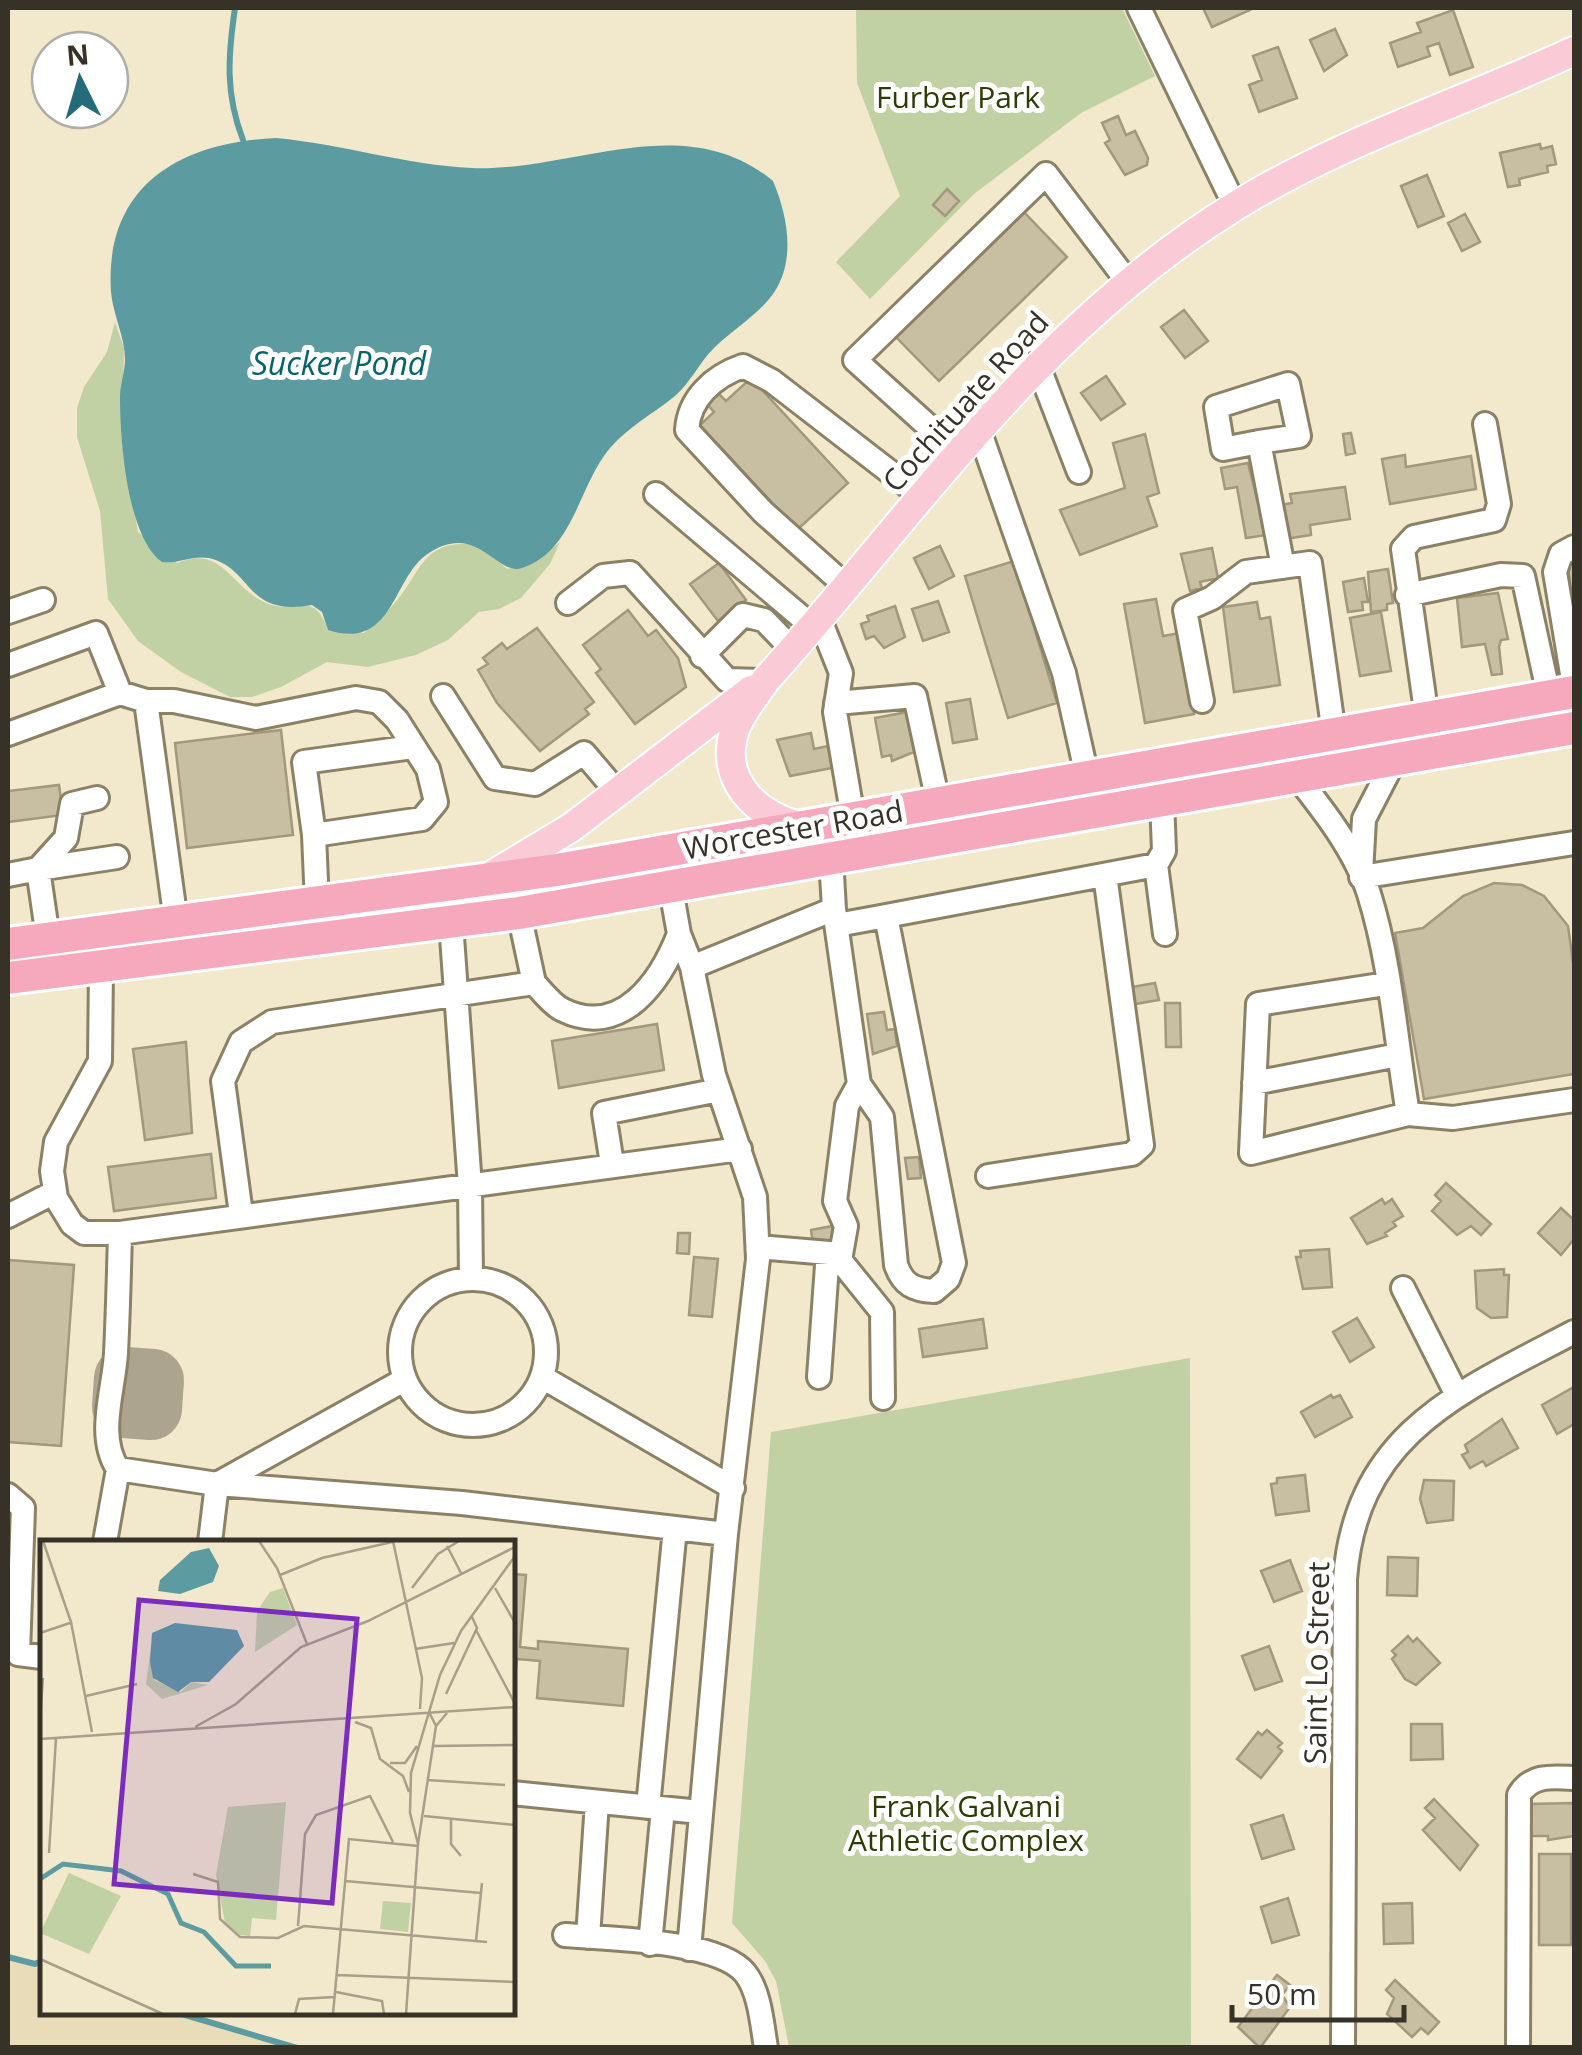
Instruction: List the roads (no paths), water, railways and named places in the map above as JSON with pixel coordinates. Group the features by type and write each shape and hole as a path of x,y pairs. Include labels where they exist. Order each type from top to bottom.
{"highway":[{"name":"Worcester Road","path":"8,944 474,883 1566,691"},
{"name":"Worcester Road","path":"8,978 451,924 1574,728"},
{"path":"1506,740 1574,737"}],"main road":[{"name":"Cochituate Road","path":"804,827 758,808 745,796 732,762 735,729 765,681 847,588 956,452 1037,363 1128,282 1235,206 1338,151 1574,51"},
{"name":"Cochituate Road","path":"474,883 541,849 765,681"}],"street":[{"path":"1139,8 1235,206"},
{"path":"956,452 855,360 1046,174 1128,282"},
{"path":"1037,363 1079,472"},
{"path":"847,588 763,512 687,430 688,411 719,374 743,366 772,381 921,496"},
{"path":"1427,718 1403,549 1414,537 1494,520 1499,504 1485,424"},
{"path":"978,427 1064,673 1087,776"},
{"path":"1259,442 1283,566"},
{"path":"656,494 816,624 841,672 836,703 853,818"},
{"path":"1566,691 1555,572 1561,554 1574,547"},
{"path":"1202,701 1185,610 1212,598 1246,572 1310,563 1334,734"},
{"path":"568,604 603,576 630,573 727,680 765,681"},
{"path":"1407,595 1501,575 1523,576 1566,691"},
{"path":"8,612 43,600"},
{"path":"702,656 744,614 764,620 793,650"},
{"path":"8,665 96,632 120,693"},
{"path":"8,734 120,693 146,701 174,702 256,718 356,698 379,702 428,769 436,802 422,819 314,835"},
{"path":"443,696 495,778 536,784 584,753 617,792"},
{"path":"836,703 916,696 938,802"},
{"path":"146,701 176,922"},
{"path":"316,904 314,835 304,762 413,747"},
{"path":"1361,877 1364,819 1395,760"},
{"path":"1297,777 1328,816 1361,877 1376,923 1408,1114"},
{"path":"38,869 66,838 72,804 98,798"},
{"path":"1162,800 1164,851 1156,865 1165,934"},
{"path":"1361,877 1574,843"},
{"path":"8,875 117,858"},
{"path":"831,858 835,917 859,1084 882,1117 900,1278 917,1290 934,1291 948,1279 954,1264 886,916"},
{"path":"692,966 835,917 886,916 1156,865"},
{"path":"38,869 48,938"},
{"path":"988,1176 1132,1154 1142,1145 1104,875"},
{"path":"671,888 719,1090 755,1198 758,1246 726,1534 689,1949"},
{"path":"519,913 534,983 562,1010 588,1016 614,1012 654,988 680,934"},
{"path":"451,924 470,1186 471,1279"},
{"path":"101,967 100,1061 56,1142 52,1171 55,1192 72,1224 84,1233 120,1234 241,1214 612,1164 633,1167 740,1149"},
{"path":"241,1214 223,1082 242,1042 272,1022 534,983"},
{"path":"1386,984 1258,1004 1251,1153 1408,1114 1453,1118 1574,1100"},
{"path":"1254,1083 1398,1056"},
{"path":"841,1257 846,1226 835,1201 848,1106 859,1084"},
{"path":"612,1164 604,1113 719,1090"},
{"path":"8,1216 55,1192"},
{"path":"120,1234 116,1358 107,1417 110,1458 118,1469 217,1484 462,1502 726,1534"},
{"path":"758,1246 841,1257 882,1312 883,1398"},
{"path":"818,1376 827,1264 841,1257"},
{"path":"471,1279 494,1282 516,1292 532,1309 543,1330 546,1354 542,1377 530,1399 510,1415 474,1425 438,1417 418,1401 404,1380 399,1357 402,1334 411,1312 427,1294 448,1283 471,1279"},
{"path":"1403,1288 1457,1395"},
{"name":"Saint Lo Street","path":"1343,2048 1347,1551 1361,1500 1374,1474 1409,1432 1457,1395 1574,1332"},
{"path":"542,1377 733,1488"},
{"path":"217,1484 404,1380"},
{"path":"104,1540 118,1469"},
{"path":"210,1540 217,1484"},
{"path":"8,1495 23,1508 18,1654 40,1656"},
{"path":"650,1944 655,1808 675,1528"},
{"path":"1518,2048 1519,1795 1525,1784 1537,1779 1574,1778"},
{"path":"515,1793 700,1812"},
{"path":"598,1802 577,1936 689,1949 723,1957 746,1975 766,2048"}],"water":[{"name":"Sucker Pond","path":"276,138 472,168 510,167 627,148 703,148 739,159 773,181 785,222 786,265 775,291 762,307 714,348 675,396 610,448 564,533 539,560 513,569 472,546 444,546 415,566 379,622 366,631 349,634 328,630 322,612 312,605 290,607 261,598 224,564 203,557 162,562 141,532 124,462 120,397 125,364 111,292 112,255 120,223 135,197 155,176 180,160 241,141"}],"waterway":[{"path":"235,8 230,74 233,106 243,140"},
{"path":"8,1957 40,1962"},
{"path":"185,2015 297,2048"}],"park label":[{"name":"Furber Park","path":"958,96"},
{"name":"Frank Galvani Athletic Complex","path":"966,1822"}]}
